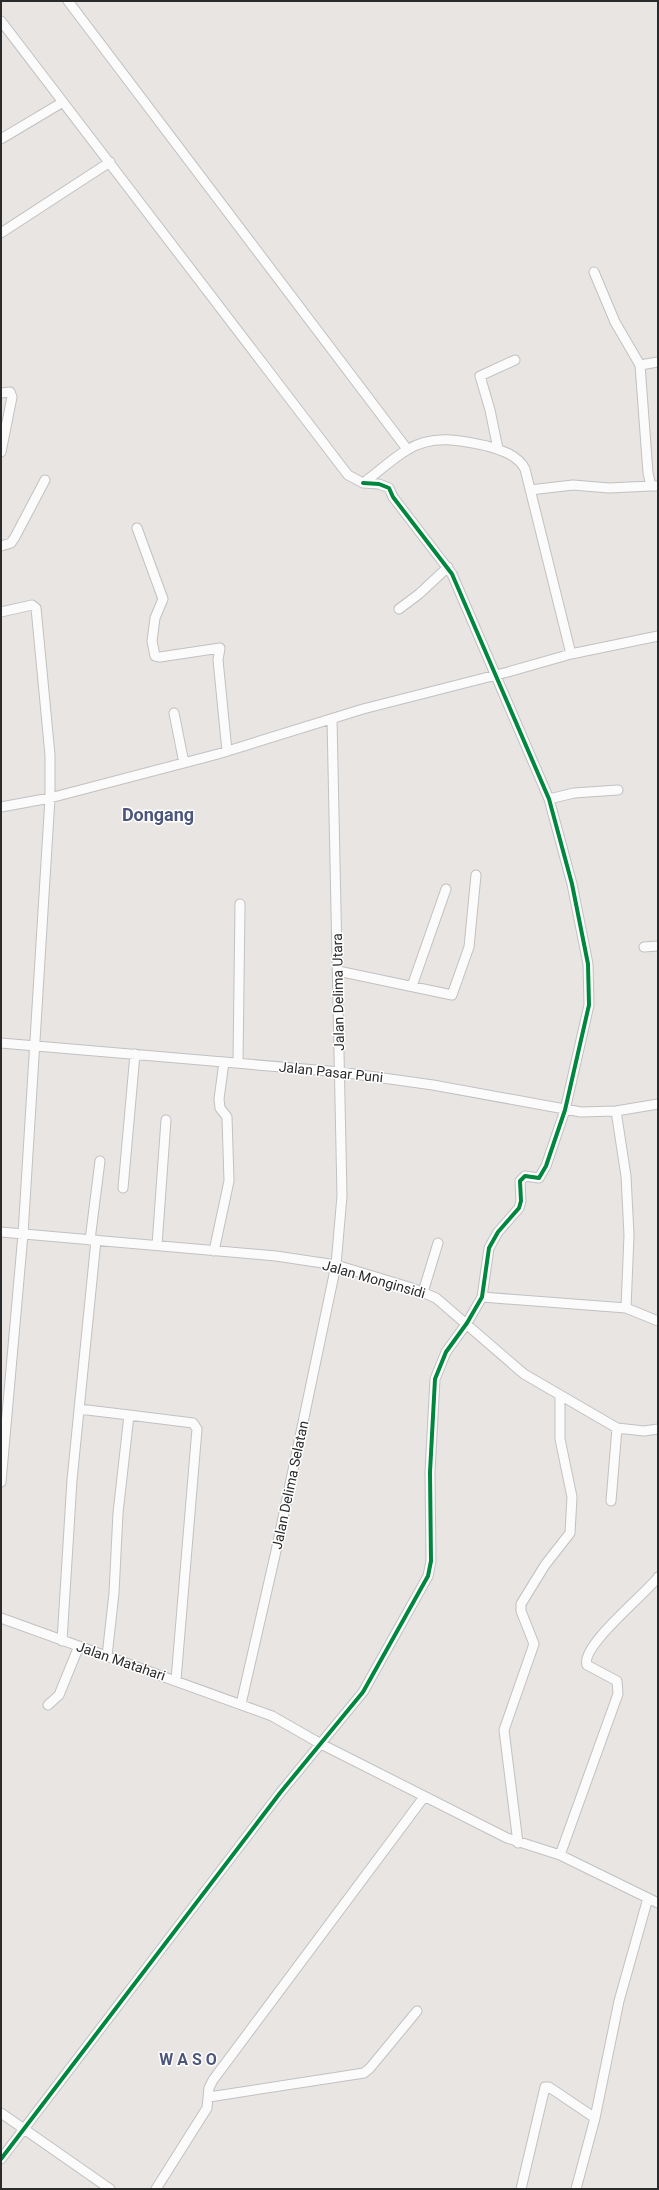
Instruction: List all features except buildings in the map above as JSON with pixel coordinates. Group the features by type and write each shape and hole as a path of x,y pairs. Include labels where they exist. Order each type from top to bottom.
{"street":[{"path":"68,1 407,449"},
{"path":"1,21 110,162 343,470 363,483 379,484 389,488 393,497 448,567 497,675 549,798 572,884 588,964 590,987 589,1005 565,1110 542,1176 537,1178 525,1176 520,1181 521,1201 519,1208 498,1232 489,1248 482,1297 467,1323 446,1352 435,1379 430,1472 431,1561 428,1576 363,1692 275,1799 1,2159"},
{"path":"1,139 63,102"},
{"path":"1,233 110,162"},
{"path":"530,490 569,485 609,488 654,486 642,406 640,365 615,322 594,272"},
{"path":"498,449 490,410 480,376 515,360"},
{"path":"640,365 658,362"},
{"path":"1,393 10,392 12,397 1,452"},
{"path":"363,483 407,449 443,439 458,439 498,449 512,456 522,464 530,490 571,654"},
{"path":"1,546 10,543 15,537 45,480"},
{"path":"137,528 163,599 155,618 152,641 155,656 160,657 220,648 218,660 227,751"},
{"path":"399,609 419,594 448,567"},
{"path":"1,612 32,605 36,608 50,755 50,798 23,1234 1,1482"},
{"path":"1,806 50,798 184,763 332,719 571,654 658,636"},
{"path":"174,712 184,763"},
{"name":"Jalan Delima Utara","path":"332,719 342,1196 336,1264"},
{"path":"549,798 578,793 618,790"},
{"path":"338,971 453,994 469,947 476,875"},
{"path":"412,986 446,889"},
{"path":"238,1063 240,904"},
{"path":"644,946 658,946"},
{"name":"Jalan Pasar Puni","path":"1,1043 340,1072 502,1096 565,1110 616,1111 658,1104"},
{"path":"123,1188 135,1054"},
{"path":"214,1251 229,1181 227,1116 220,1108 219,1100 224,1062"},
{"path":"616,1111 627,1184 629,1235 626,1308"},
{"path":"157,1245 166,1120"},
{"path":"62,1641 79,1409 100,1161"},
{"name":"Jalan Monginsidi","path":"1,1232 276,1256 336,1264 423,1292 443,1303 467,1323 492,1349 524,1374 617,1428 644,1431 658,1429"},
{"path":"423,1292 438,1243"},
{"name":"Jalan Delima Selatan","path":"241,1704 276,1551 336,1264"},
{"path":"482,1297 626,1308 658,1321"},
{"path":"518,1843 504,1730 534,1644 522,1611 521,1604 545,1565 570,1533 572,1497 560,1439 560,1395"},
{"path":"79,1409 193,1423 197,1429 176,1680"},
{"path":"107,1656 114,1593 118,1513 128,1415"},
{"path":"612,1501 617,1428"},
{"path":"560,1855 618,1694 618,1680 587,1665 586,1658 604,1631 658,1577"},
{"name":"Jalan Matahari","path":"1,1618 62,1641 176,1680 272,1716 321,1744 518,1843 560,1855 658,1903"},
{"path":"48,1705 59,1695 80,1646"},
{"path":"156,2189 208,2108 209,2088 213,2080 424,1797"},
{"path":"576,2189 595,2118 619,2001 648,1898"},
{"path":"209,2096 364,2073 370,2068 417,2011"},
{"path":"521,2189 545,2087 549,2087 595,2118"},
{"path":"1,2113 25,2128 110,2189"}],"cycle path":[{"path":"1,2159 280,1793 363,1692 428,1576 431,1561 430,1472 435,1379 446,1352 467,1323 482,1297 489,1248 498,1232 519,1208 521,1201 520,1181 525,1176 539,1178 546,1166 565,1110 589,1005 588,964 572,884 549,799 452,574 393,497 389,488 379,484 363,483"}],"district":[{"name":"Dongang","path":"158,815"},
{"name":"W A S O","path":"188,2059"}]}
